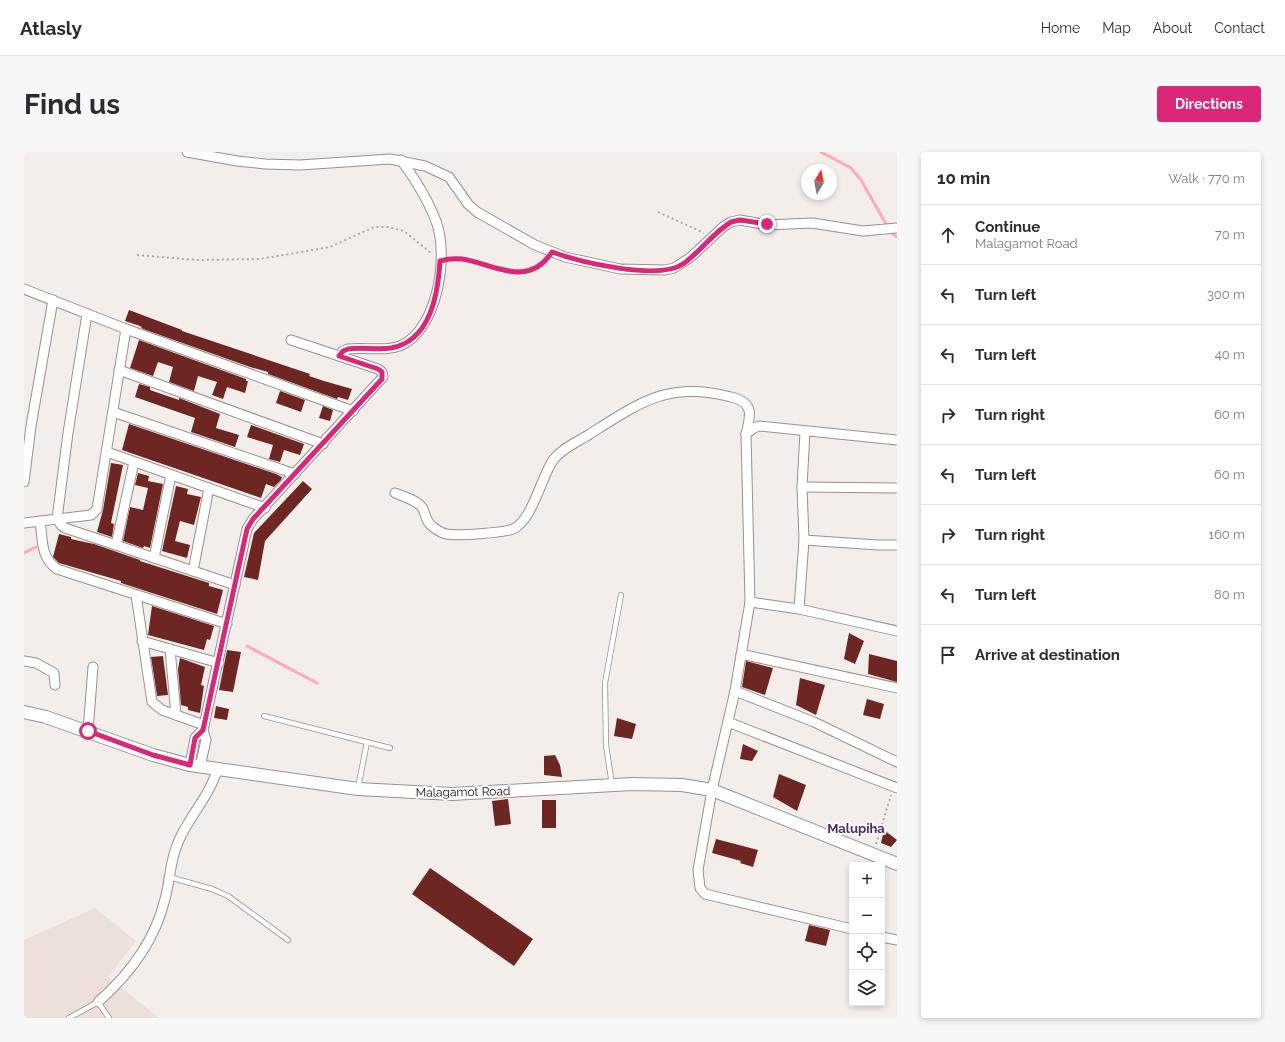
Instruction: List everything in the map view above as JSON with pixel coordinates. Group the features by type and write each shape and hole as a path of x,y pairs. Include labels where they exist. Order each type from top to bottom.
{"street":[{"path":"188,152 237,161 272,164 300,165 380,158 401,160 442,173 455,183 468,204 477,212 535,246 587,263 620,268 665,270 682,264 731,222 740,220 767,224 812,223 863,231 897,228"},
{"path":"339,356 343,351 348,349 391,348 403,344 415,335 430,315 439,282 440,238 437,223 418,185 401,160"},
{"path":"24,289 126,329 353,411"},
{"path":"24,482 27,425 53,300"},
{"path":"87,314 68,433 57,519 65,528 235,585"},
{"path":"24,523 87,515 95,512 98,504 107,452 126,329"},
{"path":"195,766 206,740 203,728 219,664 247,529 253,519 265,508 382,379 382,372 291,340"},
{"path":"119,370 323,444"},
{"path":"395,493 414,500 420,506 428,524 440,532 456,535 501,531 516,527 526,518 545,473 562,450 620,415 661,395 678,391 717,393 743,401 748,407 751,416 746,434 750,602 735,691 712,790 698,870 698,880 700,888 705,894 849,928"},
{"path":"113,412 295,474"},
{"path":"746,434 759,426 805,432 897,440"},
{"path":"799,609 804,540 802,487 805,432"},
{"path":"107,452 265,508"},
{"path":"116,545 134,462"},
{"path":"154,558 171,475"},
{"path":"802,487 897,488"},
{"path":"193,571 209,488"},
{"path":"40,521 45,556 51,564 63,571 227,624"},
{"path":"804,540 897,545"},
{"path":"136,595 152,702 162,710 203,728"},
{"path":"750,602 799,609 897,631"},
{"path":"142,641 219,664"},
{"path":"170,649 176,715"},
{"path":"741,654 897,688"},
{"path":"24,660 48,668 54,673 55,685"},
{"path":"88,731 94,667"},
{"path":"735,691 814,722 897,762"},
{"name":"Malagamot Road","path":"24,712 46,717 153,755 195,766 358,789 452,794 612,786 682,785 712,790 897,864"},
{"path":"728,722 895,788"},
{"path":"98,1002 128,973 148,944 162,911 177,844 208,794 217,770"},
{"path":"885,937 897,940"}],"lane":[{"path":"612,786 606,745 605,683 621,595"},
{"path":"264,716 390,748"},
{"path":"358,789 367,742"},
{"path":"169,877 212,889 228,896 288,940"},
{"path":"69,1018 98,1002 109,1018"}],"path":[{"path":"658,212 712,237"},
{"path":"137,255 197,260 260,259 330,247 346,241 369,228 388,227 409,234 440,261 452,258 520,273 539,267 546,261 552,252"},
{"path":"872,854 895,788"}],"shaded area":[{"path":"95,908 136,941 108,977 159,1018 24,1018 24,940"}],"building":[{"path":"129,310 182,331 310,374 309,376 352,389 348,400 338,397 337,399 268,374 268,372 143,329 140,326 125,321"},
{"path":"139,340 246,379 246,381 248,381 245,393 227,387 223,399 212,395 217,382 198,376 194,391 169,382 173,367 158,362 153,376 130,368"},
{"path":"139,384 150,387 150,390 179,400 179,398 220,414 216,428 239,435 235,447 191,432 195,418 135,397"},
{"path":"280,391 305,400 301,412 276,403"},
{"path":"323,406 333,410 330,421 319,418"},
{"path":"129,424 276,474 282,477 281,480 274,487 266,484 261,498 122,450"},
{"path":"251,425 304,444 300,455 284,450 280,462 269,459 273,445 247,437"},
{"path":"111,463 123,465 111,523 114,524 112,537 97,532 103,510"},
{"path":"138,473 149,476 148,481 163,484 150,548 144,546 143,548 123,541 130,507 143,510 148,488 135,485"},
{"path":"303,481 312,489 265,541 258,580 244,577 254,533"},
{"path":"176,486 188,489 187,494 201,497 194,525 180,521 175,541 190,545 187,558 162,551"},
{"path":"59,534 71,537 71,539 94,544 140,561 209,583 209,586 223,590 217,614 121,583 121,581 59,563 53,557"},
{"path":"152,606 214,626 210,640 207,639 204,650 148,635"},
{"path":"849,633 864,641 855,664 844,659"},
{"path":"227,650 241,652 233,692 219,690"},
{"path":"869,654 897,661 897,682 868,674"},
{"path":"163,656 168,695 157,696 151,657"},
{"path":"180,658 205,667 201,685 204,686 200,713 188,710 188,707 181,705 178,669"},
{"path":"746,661 773,668 765,695 742,687"},
{"path":"800,678 825,685 816,715 796,705"},
{"path":"867,699 884,704 880,719 863,715"},
{"path":"216,706 229,709 227,720 214,718"},
{"path":"617,718 636,724 632,739 614,736"},
{"path":"743,744 758,751 752,761 740,759"},
{"path":"555,755 560,765 562,777 544,775 544,756"},
{"path":"779,774 806,785 797,811 773,797"},
{"path":"508,799 511,824 495,826 492,801"},
{"path":"542,800 556,800 556,828 542,828"},
{"path":"884,830 897,840 891,847 881,843"},
{"path":"716,839 758,850 753,867 740,863 741,861 712,853"},
{"path":"430,868 533,939 514,966 412,894"},
{"path":"809,925 830,930 826,946 805,941"}],"waterway":[{"path":"821,152 851,168 861,180 886,224"},
{"path":"891,232 897,237"},
{"path":"24,553 36,547"},
{"path":"247,646 317,683"}],"district":[{"name":"Malupiha","path":"856,828"}],"route":[{"path":"88,731 153,755 190,765 195,738 203,730 219,664 247,529 253,519 265,508 382,379 382,372 378,369 339,356 343,351 348,349 391,348 403,344 415,335 430,315 439,282 440,261 452,258 520,273 539,267 546,261 552,252 587,263 642,270 665,270 682,264 723,227 731,222 740,220 767,224"}]}
